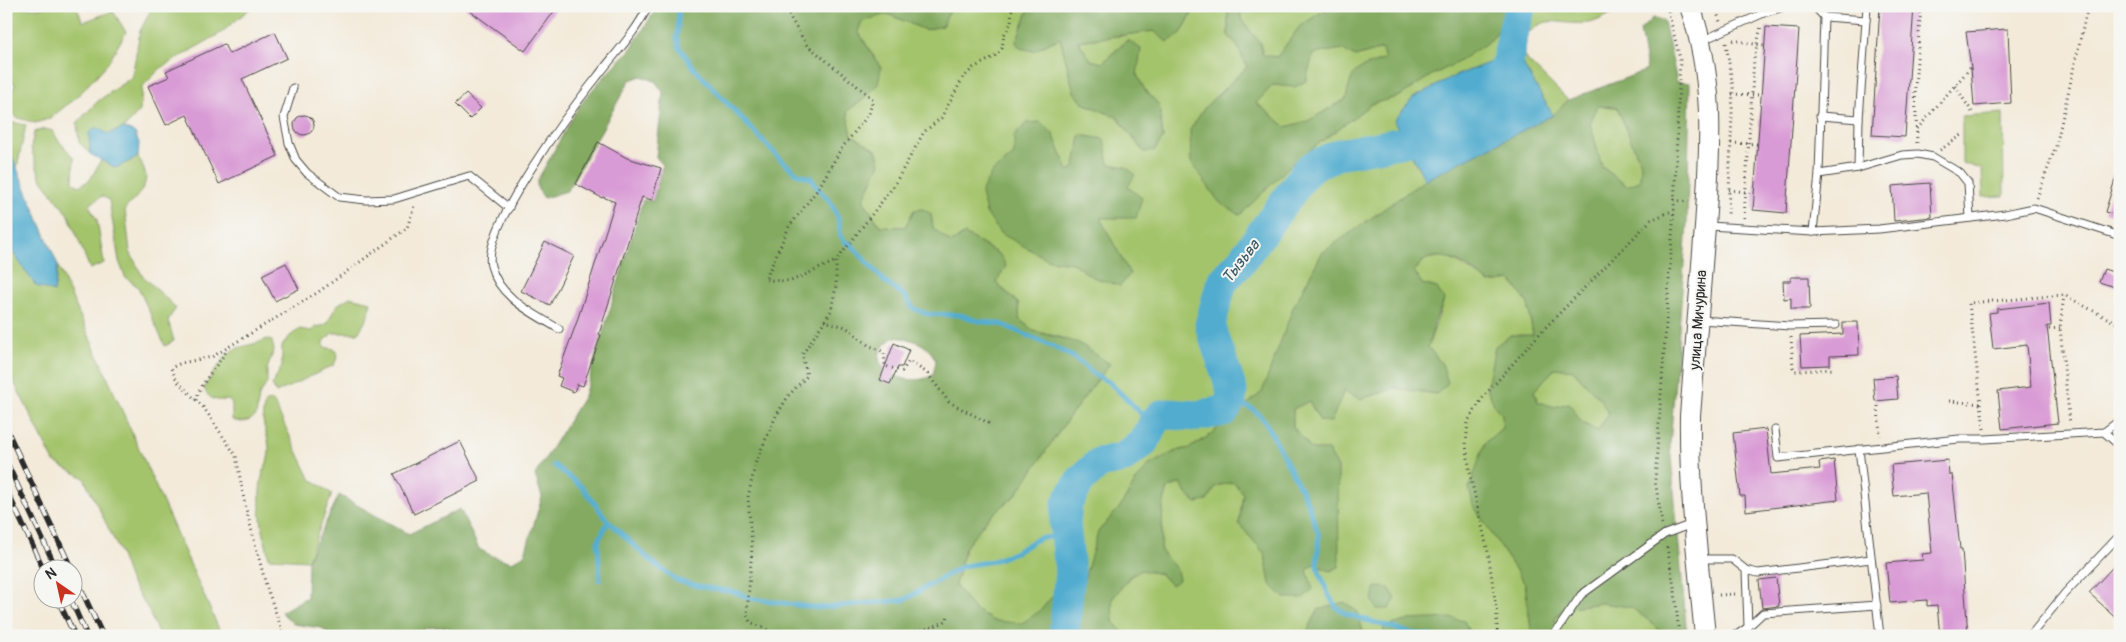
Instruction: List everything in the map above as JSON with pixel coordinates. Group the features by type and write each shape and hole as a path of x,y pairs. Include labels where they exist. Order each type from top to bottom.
{"main road":[{"name":"улица Мичурина","path":"1690,6 1701,42 1708,79 1710,128 1705,226 1690,416 1690,467 1705,636"}],"lane":[{"path":"559,329 516,303 502,288 491,266 492,245 509,208 561,123 624,41 648,6"},
{"path":"1701,42 1764,13 1786,6"},
{"path":"1814,6 1824,17 1866,20"},
{"path":"1858,168 1859,119 1867,6"},
{"path":"1813,232 1819,174 1824,17"},
{"path":"293,88 284,117 296,160 308,173 339,197 366,200 394,199 469,176 509,208"},
{"path":"1820,116 1859,119"},
{"path":"1819,174 1858,168 1902,155 1918,154 1933,157 1960,173 1968,183 1970,218"},
{"path":"1705,226 1813,232 1879,229 2005,214 2034,208 2120,236"},
{"path":"1698,320 1791,326 1836,325"},
{"path":"1775,430 1778,458 1959,439 2104,432 2120,420"},
{"path":"2104,432 2120,446"},
{"path":"1859,449 1880,636"},
{"path":"1553,636 1582,595 1665,534 1694,523"},
{"path":"2030,636 2065,593 2120,535"},
{"path":"1697,559 1732,559 1746,570 1758,573 1871,559"},
{"path":"1746,570 1748,628"},
{"path":"1730,636 1748,628 1763,614 1877,605"}],"path":[{"path":"782,6 807,45 873,99 869,114 841,149 818,189 789,227 765,280 791,282 836,261 893,187 924,132 941,118 963,78 973,68 994,57 1002,48 1004,34 1011,23 1012,6"},
{"path":"1667,6 1680,59 1674,210 1655,480 1657,501 1675,592 1679,636"},
{"path":"1918,154 1915,88 1921,6"},
{"path":"2034,208 2056,146 2088,6"},
{"path":"1744,219 1752,95 1757,46 1764,13"},
{"path":"1725,38 1764,46"},
{"path":"1917,129 1971,68"},
{"path":"1955,86 1974,116"},
{"path":"1732,94 1761,95"},
{"path":"1933,157 1943,147 1962,135"},
{"path":"1731,143 1758,144"},
{"path":"1729,190 1754,194"},
{"path":"284,636 266,585 236,456 196,400 177,382 171,368 182,363 212,358 317,293 407,228 419,191"},
{"path":"1497,636 1497,614 1488,552 1468,462 1466,445 1468,421 1484,396 1556,316 1651,220 1674,210"},
{"path":"781,636 750,622 747,615 752,547 748,497 756,461 776,416 789,395 807,376 802,355 831,311 836,286 836,261"},
{"path":"2064,295 2060,328 2071,434"},
{"path":"1985,439 1969,303 2064,295 2120,325"},
{"path":"824,321 846,327 868,345 884,352 885,366 902,371 909,361 927,373 949,402 992,425"},
{"path":"1791,326 1793,367 1795,371 1835,369"},
{"path":"2049,328 2060,328"},
{"path":"196,400 201,385 219,364 228,349"},
{"path":"1949,401 1981,404"},
{"path":"1878,406 1881,447"},
{"path":"902,636 916,630 940,625 947,620 948,613"}],"green space":[{"path":"6,6 42,8 47,6 76,6 83,22 113,11 126,32 108,63 78,96 49,119 35,123 15,117 8,103 15,84 6,78"},
{"path":"153,6 253,6 221,33 162,67 142,87 140,111 124,128 108,134 89,133 90,154 79,142 77,123 98,101 132,77 140,31"},
{"path":"658,6 949,6 951,9 942,26 925,30 888,14 862,21 858,32 881,68 878,84 864,99 847,111 852,135 876,150 880,163 863,200 880,226 905,227 914,210 923,209 931,214 933,228 951,243 965,234 1000,255 1006,266 996,283 1018,303 1020,320 1034,331 1079,343 1110,364 1069,417 1015,496 987,519 965,548 955,585 974,609 994,621 1022,623 1040,611 1056,592 1082,587 1098,532 1120,507 1136,481 1149,465 1176,451 1190,448 1206,438 1262,392 1293,308 1322,253 1425,180 1553,115 1568,100 1647,70 1640,30 1653,18 1664,21 1677,82 1690,83 1687,225 1670,446 1687,636 1662,636 1657,627 1631,607 1601,603 1563,608 1555,619 1558,636 1532,636 1525,584 1473,505 1469,488 1485,443 1503,427 1502,414 1495,407 1487,388 1495,346 1511,335 1533,335 1528,304 1511,280 1490,283 1459,262 1442,257 1433,257 1425,260 1414,271 1422,284 1437,288 1444,300 1435,321 1428,347 1442,364 1448,383 1437,394 1395,388 1361,399 1344,391 1331,422 1320,421 1309,401 1293,409 1293,427 1312,450 1328,450 1338,467 1339,567 1330,571 1314,564 1307,570 1313,589 1303,598 1284,598 1270,584 1265,554 1239,524 1243,494 1234,482 1216,486 1207,501 1196,503 1186,494 1181,483 1168,488 1163,506 1161,551 1177,570 1179,580 1171,585 1161,574 1141,570 1129,577 1112,599 1113,622 1127,636 451,636 449,627 425,628 423,636 331,636 322,628 294,624 281,612 307,597 308,560 339,495 409,534 460,509 479,549 492,556 512,562 525,554 542,497 535,475 584,396 643,200 653,201 663,165 656,157 663,92 655,81 641,76 630,80 567,191 544,198 537,188 537,181 579,106 630,50","holes":["1598,106 1617,107 1641,164 1640,181 1627,186 1602,167 1590,123","894,337 919,343 929,350 936,361 933,375 922,379 910,380 888,372 881,365 879,357 883,347","1555,368 1573,370 1600,399 1609,414 1597,431 1581,422 1569,403 1555,407 1538,402 1534,391"]},
{"path":"949,6 1030,6 1016,42 1033,51 1060,38 1074,92 1083,103 1117,117 1144,152 1155,150 1163,137 1159,105 1145,90 1137,75 1127,40 1102,63 1091,60 1078,41 1154,31 1180,35 1196,6 1215,6 1228,12 1228,35 1237,45 1247,67 1205,107 1239,215 1293,163 1371,104 1400,96 1430,76 1458,62 1506,19 1512,6 1620,6 1620,9 1588,23 1544,23 1529,32 1520,42 1525,58 1568,100 1553,115 1521,61 1509,55 1455,76 1413,98 1404,142 1425,180 1322,253 1293,308 1263,392 1206,438 1190,448 1175,451 1136,481 1120,507 1098,532 1074,636 957,636 955,585 965,548 987,519 1015,496 1069,417 1109,364 1060,337 1034,331 1020,320 1018,303 996,282 1000,255 965,234 951,243 933,228 931,214 914,210 905,227 880,226 863,200 880,163 876,150 852,135 847,111 864,99 881,68 858,31 862,20 888,14 925,30 951,9","holes":["1053,134 1068,171 1075,167 1081,135 1109,164 1125,167 1128,188 1099,217 1130,274 1092,277 1073,263 1049,260 992,172 1014,155"]},
{"path":"1030,6 1045,6 1044,8 1056,6 1196,6 1180,35 1167,42 1154,31 1078,41 1091,60 1102,63 1128,40 1141,49 1137,75 1145,90 1159,105 1163,138 1155,150 1144,152 1117,117 1083,103 1074,92 1060,38 1033,51 1020,48 1016,42"},
{"path":"1215,6 1240,6 1241,19 1260,43 1263,55 1277,57 1300,26 1331,6 1512,6 1506,19 1491,40 1400,96 1371,104 1293,163 1240,215 1219,202 1191,162 1190,130 1205,107 1247,67 1237,45 1228,35 1228,13","holes":["1342,49 1355,57 1382,49 1385,59 1357,71 1351,80 1346,99 1308,121 1286,127 1256,103 1273,85 1295,87 1306,81 1313,54"]},
{"path":"1240,6 1331,6 1300,26 1277,57 1263,56 1260,43 1241,19"},
{"path":"1342,49 1355,57 1382,49 1385,59 1362,68 1357,72 1351,81 1346,99 1308,121 1286,127 1255,102 1273,85 1295,87 1313,54"},
{"path":"1598,106 1617,107 1641,164 1640,181 1627,186 1602,167 1590,123"},
{"path":"2003,113 2004,196 1983,197 1982,169 1962,163 1962,116"},
{"path":"6,118 10,122 26,125 17,168 11,154 9,133 6,130"},
{"path":"1041,122 1053,134 1068,171 1075,167 1080,135 1104,139 1109,164 1125,167 1135,174 1128,187 1142,198 1136,218 1100,218 1130,274 1120,286 1092,277 1073,263 1049,260 1000,233 986,213 981,193 992,172 1014,155 1014,137 1026,123"},
{"path":"45,129 53,131 58,140 74,158 73,182 79,186 90,180 101,160 116,168 138,157 143,166 146,179 141,191 125,209 130,252 142,275 176,308 168,320 174,341 165,346 138,287 125,277 119,261 109,200 102,196 89,205 97,220 104,263 90,269 69,216 40,177 31,148 34,132"},
{"path":"6,229 13,253 54,292 58,266 222,636 159,636 148,609 131,583 119,550 84,478 54,462 6,366"},
{"path":"1444,256 1490,283 1511,280 1528,304 1533,336 1511,335 1495,407 1502,414 1503,427 1485,443 1473,505 1525,584 1532,636 1361,636 1363,632 1318,610 1305,636 1127,636 1113,622 1112,599 1130,577 1141,570 1161,574 1171,585 1177,570 1161,551 1163,506 1168,488 1181,483 1186,494 1207,501 1216,486 1234,482 1243,494 1239,524 1265,554 1270,584 1306,570 1314,564 1330,571 1312,450 1293,427 1293,409 1309,401 1320,421 1344,391 1361,399 1395,388 1437,394 1442,364 1428,347 1444,300 1437,288 1422,284 1414,271 1426,259"},
{"path":"350,297 371,302 367,319 358,333 332,333 324,342 324,347 334,349 338,355 334,365 276,393 272,385 282,366 282,346 290,336 300,329 311,331 316,327 326,325 337,305"},
{"path":"267,339 272,341 274,350 267,369 267,383 259,396 256,416 244,422 232,420 232,404 228,400 213,399 204,388 229,353 237,348"},
{"path":"1555,368 1573,370 1600,399 1609,414 1597,431 1581,422 1569,403 1555,407 1538,402 1534,391"},
{"path":"273,401 310,478 332,494 308,560 269,558 261,520 260,491 269,451 263,415 266,402"},
{"path":"1376,587 1389,588 1396,599 1389,609 1377,609 1372,599"},
{"path":"1344,602 1358,612 1363,632 1361,636 1305,636 1318,610"},
{"path":"1601,603 1631,607 1657,627 1662,636 1626,636 1619,631 1608,636 1558,636 1555,619 1563,608"},
{"path":"1451,618 1464,621 1471,636 1383,635 1384,627 1410,620"}],"water":[{"path":"1509,55 1521,61 1553,115 1425,180 1394,121 1413,98 1455,76"},
{"path":"96,127 108,134 124,128 135,133 139,143 138,157 116,168 90,154 89,133"},
{"path":"6,130 9,133 11,154 58,265 54,292 36,286 13,253 6,229"}],"building":[{"path":"463,6 558,6 525,51"},
{"path":"1880,6 1914,6 1905,137 1872,135"},
{"path":"1766,27 1799,29 1786,213 1753,210"},
{"path":"2008,29 2011,103 1974,106 1966,32"},
{"path":"275,32 287,58 242,79 278,156 219,184 187,115 166,125 148,86 169,77 166,71 224,44 229,54"},
{"path":"466,94 481,108 470,119 455,104"},
{"path":"304,115 311,118 314,125 311,132 304,135 297,132 294,125 297,118"},
{"path":"598,142 627,158 661,168 652,200 642,197 599,334 601,335 583,386 577,384 574,392 559,386 562,378 557,376 576,324 615,202 602,198 576,184"},
{"path":"2117,173 2120,174 2120,216 2105,212"},
{"path":"1930,183 1932,217 1894,221 1892,186"},
{"path":"545,242 574,256 550,305 521,291"},
{"path":"286,263 299,289 275,301 262,275"},
{"path":"2104,269 2119,274 2115,287 2099,282"},
{"path":"1791,277 1809,277 1810,309 1791,309 1791,298 1784,299 1783,281 1791,281"},
{"path":"2049,303 2051,326 2047,326 2058,423 2002,429 1998,391 2031,387 2027,345 1993,349 1989,313 1997,312 1997,309"},
{"path":"1843,322 1858,322 1859,355 1830,356 1830,365 1802,366 1800,336 1843,334"},
{"path":"894,343 909,350 902,367 898,367 890,384 880,380"},
{"path":"1896,376 1898,399 1875,401 1873,378"},
{"path":"1766,429 1771,474 1820,469 1819,462 1834,460 1838,500 1746,511 1745,496 1740,496 1733,433"},
{"path":"460,441 480,481 414,514 394,474"},
{"path":"1948,460 1949,475 1952,474 1960,549 1962,549 1968,636 1940,636 1937,605 1927,606 1927,600 1890,603 1886,563 1923,560 1922,554 1932,553 1926,493 1894,496 1891,465"},
{"path":"2120,559 2120,621 2089,593"},
{"path":"1776,578 1779,606 1762,608 1759,580"}],"waterway":[{"path":"679,6 677,38 679,47 695,69 780,159 798,174 811,178 818,189 829,200 838,217 841,236 846,243 850,243 885,282 904,295 913,308 927,314 961,315 978,321 1001,324 1056,348 1075,358 1095,375 1109,382 1138,410 1145,419 1149,432"},
{"name":"Тызьва","path":"1484,89 1506,68 1514,28 1521,6"},
{"name":"Тызьва","path":"1064,636 1070,571 1065,524 1067,503 1081,480 1099,463 1123,458 1144,442 1155,421 1161,415 1196,416 1224,411 1231,400 1232,391 1210,325 1222,282 1239,264 1309,168 1339,154 1404,142 1440,121"},
{"path":"1231,400 1253,409 1265,421 1306,499 1319,535 1317,566 1329,596 1337,608 1349,615 1411,633 1431,636"},
{"path":"554,465 582,487 608,521 652,562 678,581 739,593 748,598 817,608 904,600 963,566 993,561 1016,552 1039,538 1065,536"},
{"path":"600,580 598,542 608,521"}],"railway":[{"path":"6,428 67,560"},
{"path":"6,461 52,560"},
{"path":"6,489 39,560"},
{"path":"82,591 103,636"},
{"path":"63,610 75,636"},
{"path":"75,610 87,636"}]}
